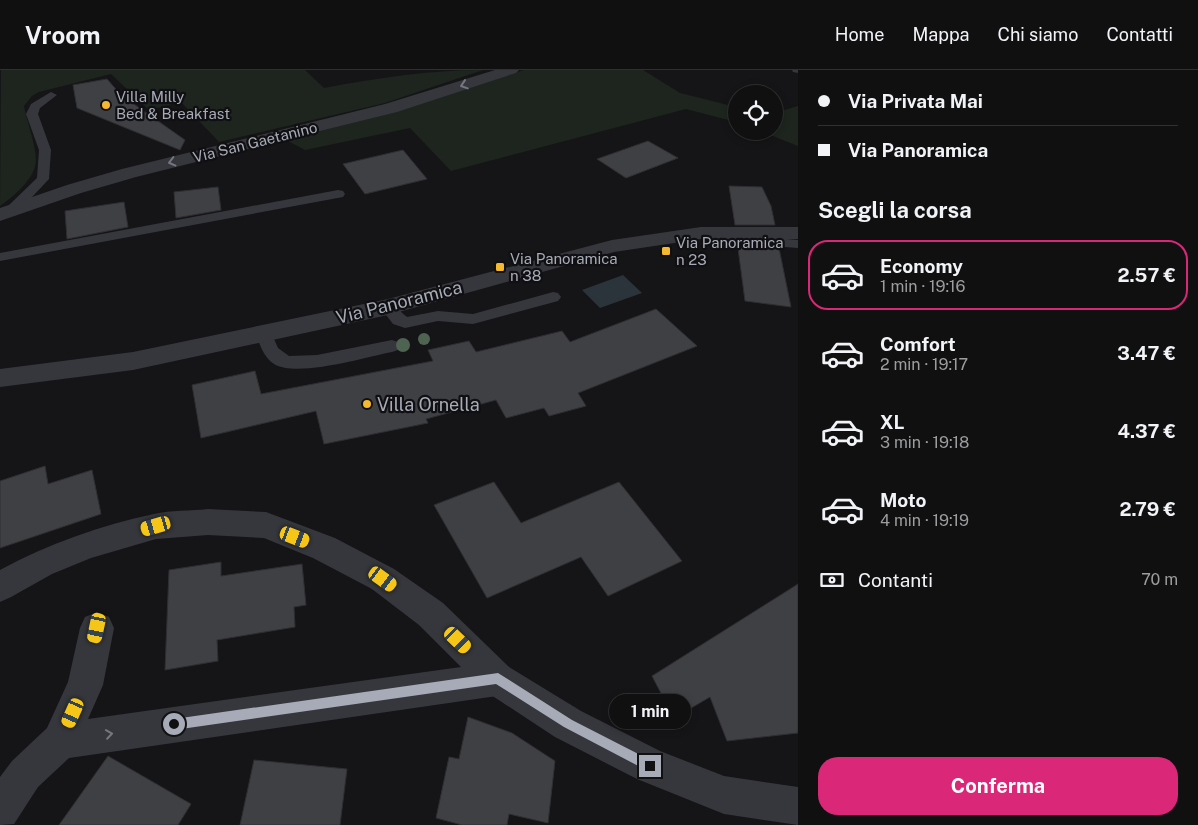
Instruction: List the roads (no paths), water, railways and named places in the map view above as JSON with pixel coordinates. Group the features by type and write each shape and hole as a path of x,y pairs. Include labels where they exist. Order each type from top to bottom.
{"street":[{"name":"Via San Gaetanino","path":"5,213 129,172 391,108 511,70"},
{"name":"Via Panoramica","path":"0,378 133,361 388,308 612,246 701,234 798,233"},
{"path":"0,587 50,560 87,546 156,526 208,522 266,525 324,548 383,579 431,614 498,678 568,724 650,766 724,795 798,807"},
{"path":"0,810 25,774 60,741 85,685 97,628"},
{"path":"60,741 498,678"}],"lane":[{"path":"5,213 43,179 45,150 32,114 35,106 51,94"},
{"path":"0,257 338,194"},
{"path":"752,232 772,242 798,244"},
{"path":"388,308 399,320 405,323 438,316 473,319 553,297"},
{"path":"264,334 269,347 280,360 297,364 392,346"}],"place":[{"name":"Villa Milly Bed & Breakfast","path":"106,105"},
{"name":"Via Panoramica n 23","path":"666,251"},
{"name":"Via Panoramica n 38","path":"500,267"},
{"name":"Villa Ornella","path":"367,404"}]}
